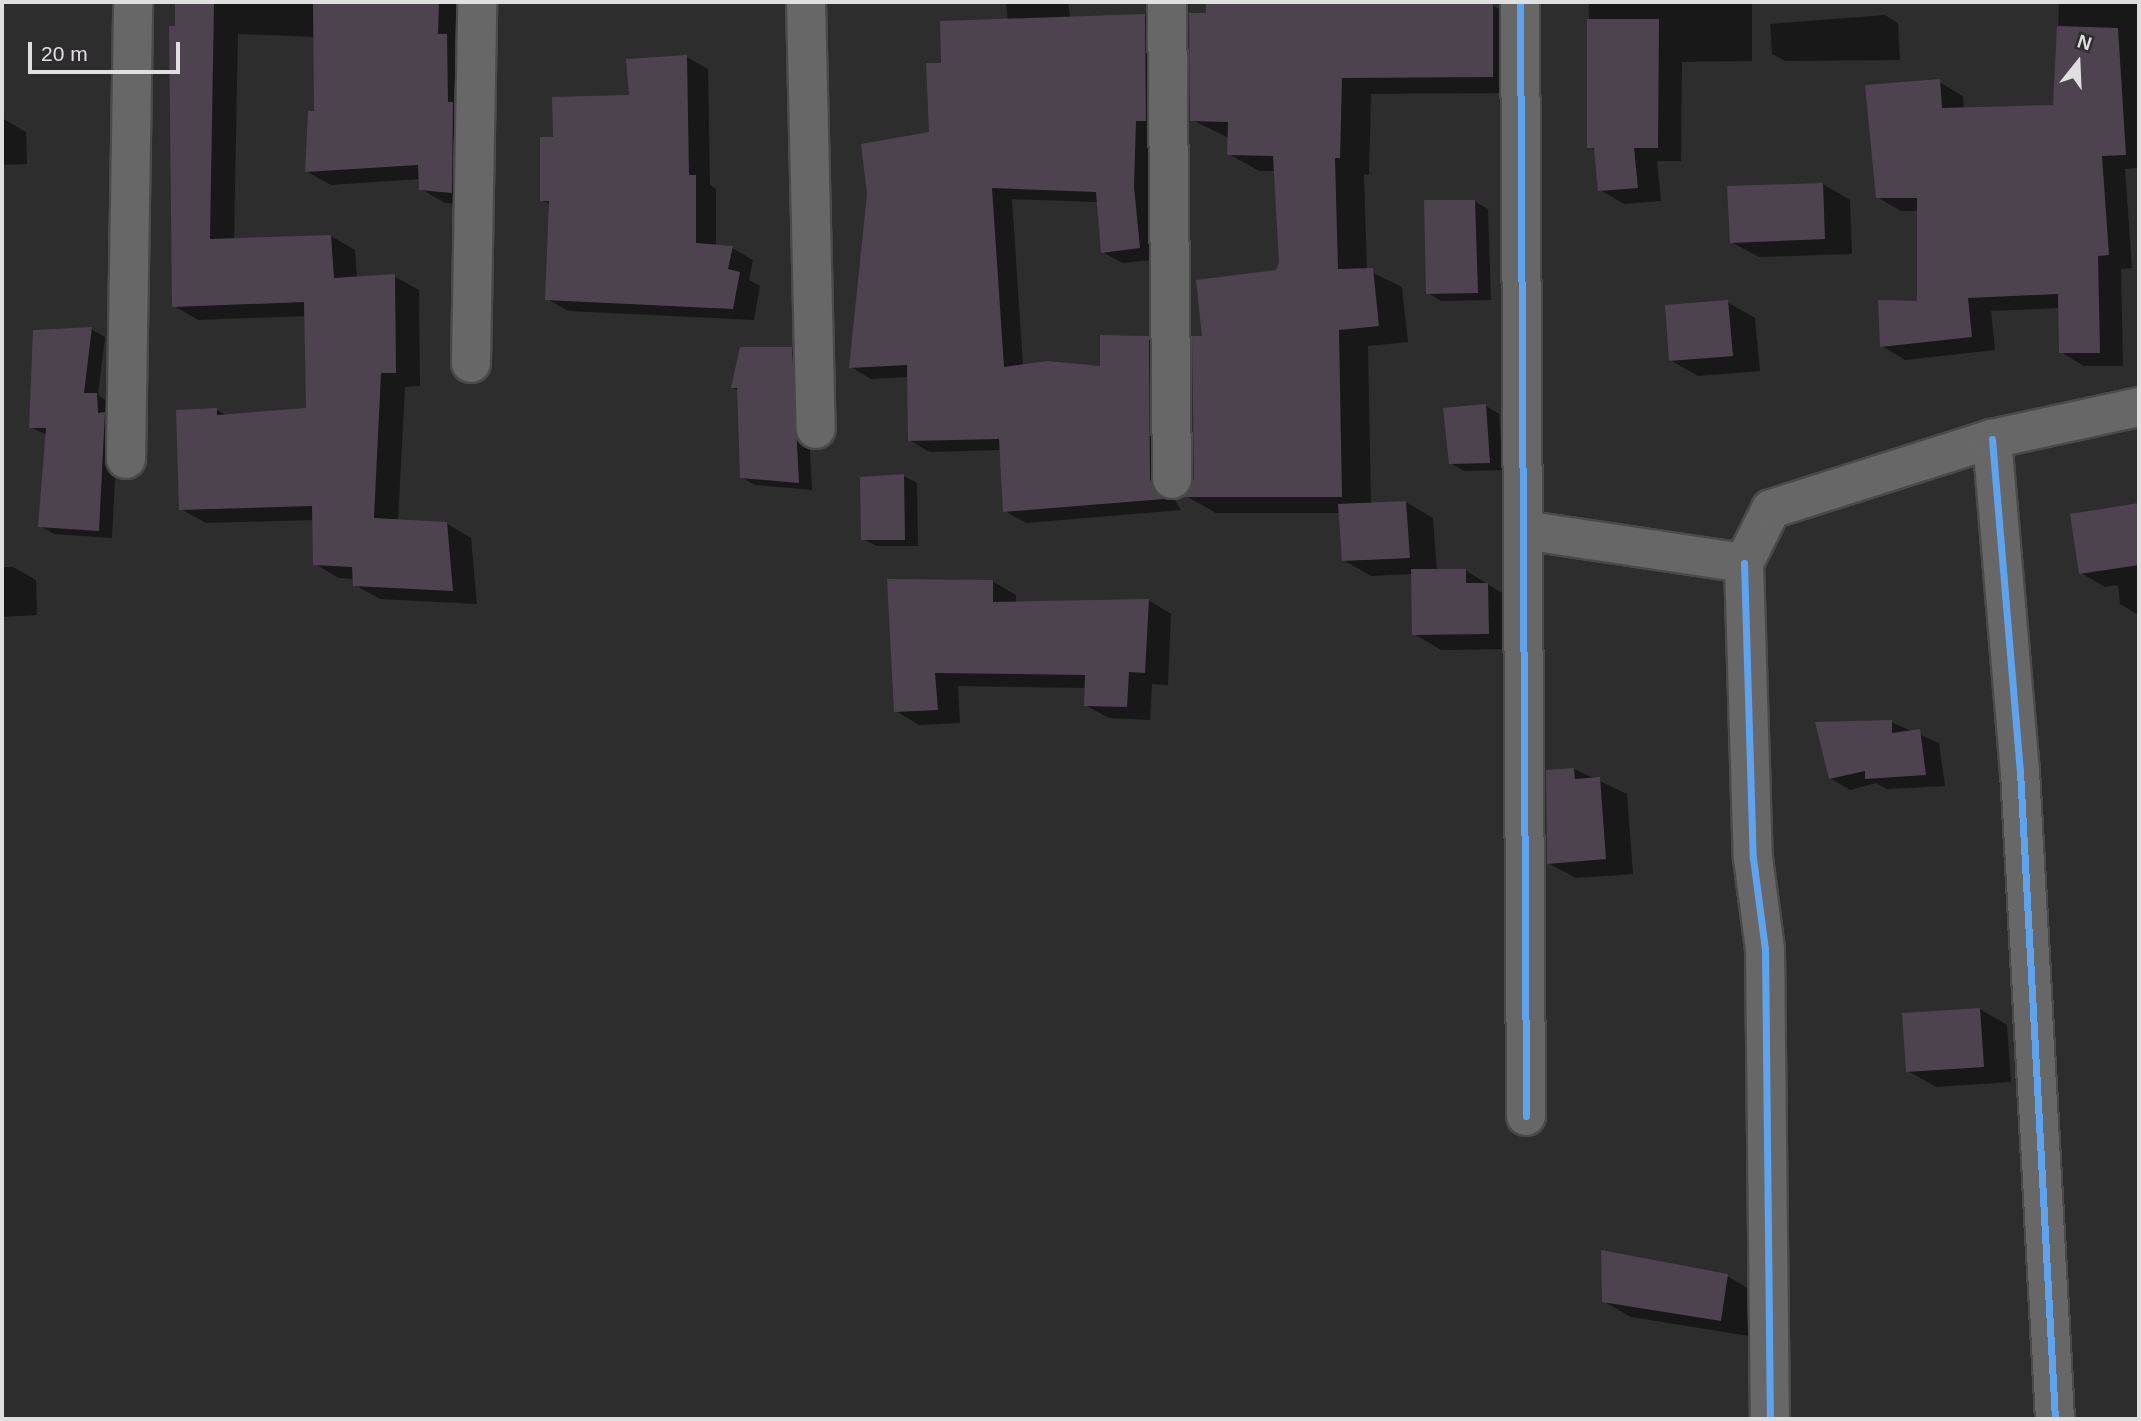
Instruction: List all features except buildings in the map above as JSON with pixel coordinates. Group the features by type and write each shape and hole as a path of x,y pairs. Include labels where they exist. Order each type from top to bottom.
{"street":[{"path":"126,459 133,2"},
{"path":"471,363 477,2"},
{"path":"806,2 816,429"},
{"path":"1167,2 1172,480"},
{"path":"1520,2 1526,1116"},
{"path":"1770,1419 1765,949 1753,858 1744,563 1771,509 1992,439 2139,407"},
{"path":"1992,439 2020,771 2055,1419"},
{"path":"1523,530 1744,563"}],"cycle path":[{"path":"1520,2 1526,1116"},
{"path":"1992,439 2020,771 2055,1419"},
{"path":"1744,563 1753,858 1765,949 1770,1419"}]}
